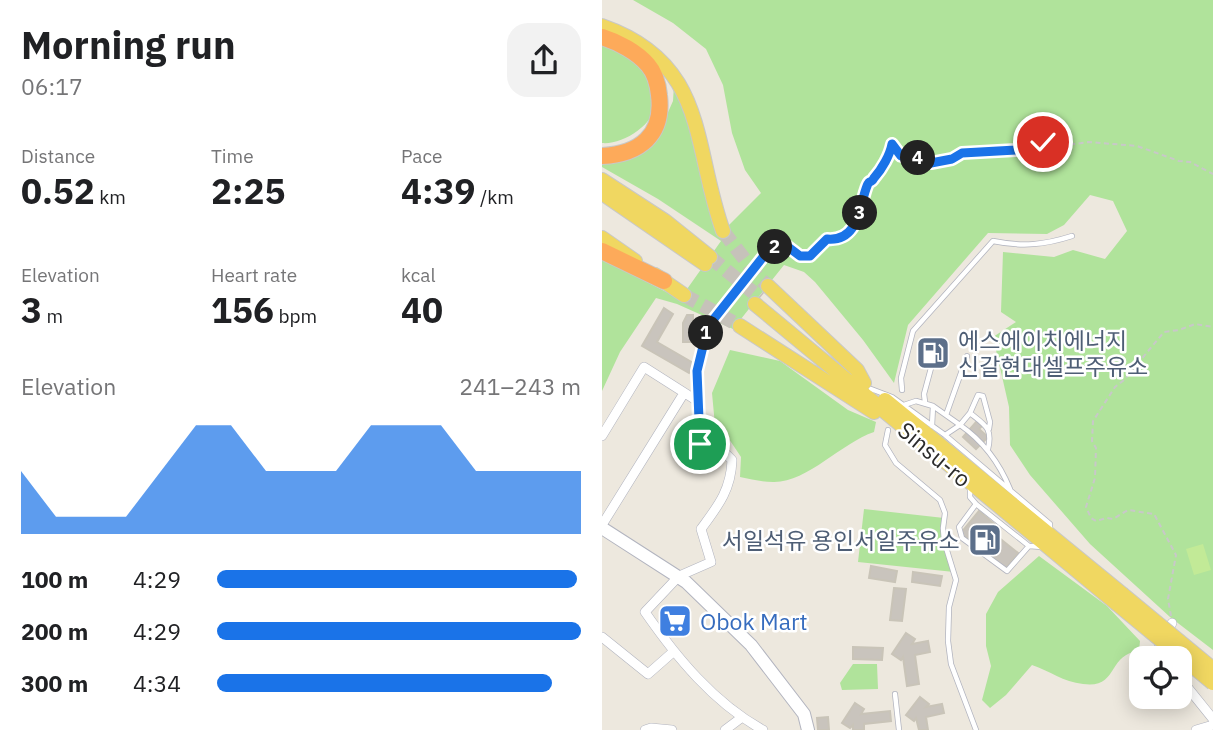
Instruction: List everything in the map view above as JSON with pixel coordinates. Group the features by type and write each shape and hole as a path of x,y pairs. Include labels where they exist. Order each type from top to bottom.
{"highway":[{"path":"602,37 627,48 649,66 656,78 660,103 656,127 649,138 635,150 617,156 602,156"},
{"path":"602,251 664,281"}],"main road":[{"path":"602,26 652,52 673,76 689,101 701,138 723,231"},
{"path":"602,180 665,221 707,261 602,193"},
{"path":"602,238 684,295"},
{"name":"Sinsu-ro","path":"1049,540 969,482 908,432 836,369 761,296 857,370 867,386 933,438 1119,599"},
{"path":"740,326 891,424 908,432"},
{"path":"1119,599 1213,669"},
{"path":"1119,599 1213,683"}],"street":[{"path":"713,320 767,252"},
{"path":"602,436 644,367 699,402"},
{"path":"697,371 700,444 723,451 732,460 732,477 722,500 701,529 711,562 679,576 645,612 673,652 741,718 763,730"},
{"path":"684,393 602,527 679,576 751,645 804,714 808,730"},
{"path":"1160,646 1172,623"},
{"path":"602,637 648,674 673,652"},
{"path":"1192,695 1212,724 1196,730"},
{"path":"725,730 741,718"},
{"path":"645,730 672,730"}],"lane":[{"path":"902,390 901,378 913,331 993,241 1031,246 1072,236"},
{"path":"697,371 706,334 713,320"},
{"path":"946,415 967,356"},
{"path":"925,402 924,394 934,357"},
{"path":"867,386 892,397 945,435 1050,524 1049,540 1029,546 1007,571 962,538 959,527 976,504"},
{"path":"945,435 960,425 978,395 983,396 990,422 991,438 988,450"},
{"path":"903,405 916,401 925,402 960,425 993,455 1010,490"},
{"path":"932,426 933,406"},
{"path":"970,412 989,430"},
{"path":"888,430 885,445 896,463 940,500 945,513 944,541 956,580 949,607 948,641 951,664 976,730"},
{"path":"969,482 970,497 976,504 1029,546"},
{"path":"895,694 899,730"}],"path":[{"path":"767,252 783,243 800,256 810,256 827,239 834,240 848,232 858,219 867,185 888,158 892,144 901,156 912,156 931,163 952,159 962,153 1016,150 1032,140 1043,142 1050,138 1074,144 1089,142 1137,146 1179,161 1190,162 1213,174"},
{"path":"1172,623 1168,599 1177,555 1154,514 1128,510 1113,519 1096,521 1091,518 1086,507 1095,478 1093,421 1115,387 1164,332 1195,324 1213,327"}],"green space":[{"path":"633,0 1213,0 1213,650 1170,617 1090,544 1030,475 1010,445 1009,407 993,337 1016,322 1001,312 1003,252 1054,257 1073,250 1105,259 1127,231 1113,201 1090,195 1064,225 1047,234 988,233 908,325 894,383 815,282 804,272 784,265 733,329 677,304 656,298 620,352 602,391 602,259 680,299 721,241 658,199 602,167 602,158 661,128 673,101 674,85 698,143 703,188 716,234 723,231 761,193 745,170 732,133 723,85 706,49 673,23"},
{"path":"602,45 646,64 656,98 654,110 644,126 628,137 610,143 602,143"},
{"path":"730,350 780,361 848,410 876,422 874,432 811,470 786,481 769,482 740,477 741,457 727,436 716,436 712,393"},
{"path":"864,509 944,518 943,528 954,572 858,562"},
{"path":"1203,544 1211,570 1194,575 1186,549"},
{"path":"1039,556 1107,606 1140,641 1140,646 1129,646 1129,653 1108,677 1094,684 1069,681 1032,665 1006,695 990,708 982,700 991,666 986,646 986,614 998,592"},
{"path":"853,664 877,664 878,689 842,690 840,683"}],"building":[{"path":"664,308 673,314 657,342 695,364 689,373 642,346"},
{"path":"687,315 693,315 693,342 683,342 683,323"},
{"path":"977,421 982,426 979,429 988,437 976,449 963,437"},
{"name":"서일석유 용인서일주유소","path":"979,511 998,527 993,533 1018,553 1005,569 982,546 979,549 961,533"},
{"path":"871,566 897,571 895,582 869,578"},
{"path":"913,572 942,576 940,586 912,582"},
{"path":"894,588 906,589 902,621 890,620"},
{"path":"906,633 915,639 912,644 928,641 930,652 915,655 919,684 907,686 903,657 901,660 892,654"},
{"path":"853,647 883,648 882,660 853,659"},
{"path":"920,697 929,704 926,707 942,704 944,713 926,717 928,730 919,730 916,718 914,721 906,715"},
{"path":"855,703 864,709 861,714 890,711 891,721 864,724 864,730 853,730 853,725 850,728 842,723"},
{"path":"828,717 829,730 818,730 817,718"}],"tunnel":[{"path":"723,231 768,286"},
{"path":"710,257 760,298"},
{"path":"684,295 740,326"}],"place":[{"name":"에스에이치에너지 신갈현대셀프주유소","path":"933,353"},
{"name":"서일석유 용인서일주유소","path":"985,540"},
{"name":"Obok Mart","path":"675,621"}],"route":[{"path":"700,444 697,371 706,334 713,320 767,252 783,243 800,256 810,256 827,239 834,240 854,227 867,185 888,158 892,144 901,156 912,156 931,163 952,159 962,153 1016,150 1032,140 1043,142"}]}
